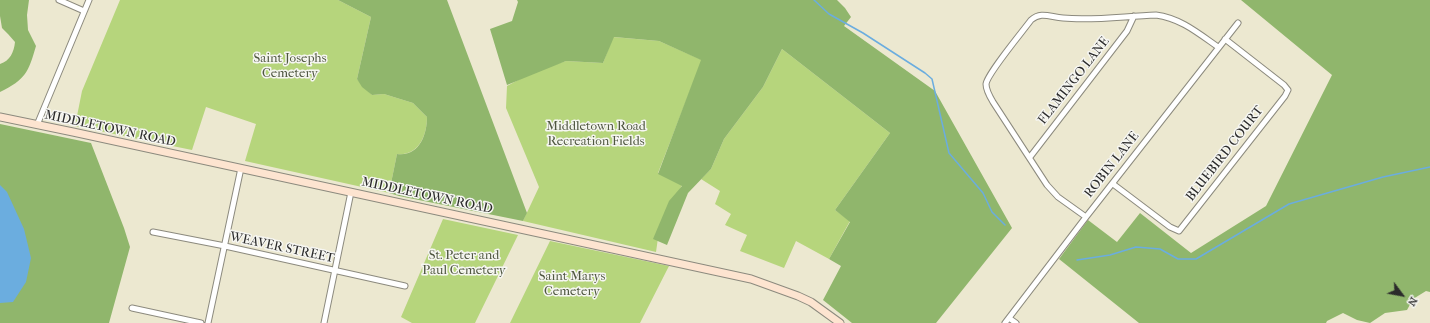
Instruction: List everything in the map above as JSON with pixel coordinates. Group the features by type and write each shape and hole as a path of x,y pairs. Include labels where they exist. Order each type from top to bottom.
{"street":[{"path":"59,0 84,11"},
{"path":"37,125 89,0"},
{"path":"1086,217 1053,192 993,102 986,87 986,82 1031,20 1036,15 1085,19 1156,15 1165,16 1183,23 1218,47"},
{"name":"FLAMINGO LANE","path":"1030,157 1127,31 1134,16"},
{"name":"ROBIN LANE","path":"1005,323 1238,23"},
{"name":"BLUEBIRD COURT","path":"1112,184 1170,227 1179,231 1285,96 1288,90 1287,88 1225,39"},
{"name":"MIDDLETOWN ROAD","path":"0,117 751,279 811,302 840,323"},
{"path":"208,323 241,168"},
{"path":"324,323 351,192"},
{"name":"WEAVER STREET","path":"153,232 405,286"},
{"path":"132,308 201,323"},
{"path":"1009,318 1016,323"}],"green space":[{"path":"0,0 29,0 27,15 28,30 36,46 31,63 25,74 21,79 0,92 0,64 11,56 15,42 2,28"},
{"name":"Saint Josephs Cemetery","path":"120,0 338,0 371,17 357,79 372,95 384,94 413,103 427,117 427,124 423,137 416,148 411,152 397,154 389,193 245,161 256,124 206,107 192,150 75,126 82,91"},
{"path":"338,0 447,0 527,213 523,221 389,193 397,154 405,154 416,148 423,137 427,124 427,117 413,103 384,94 372,95 362,87 357,79 371,17"},
{"path":"517,0 837,0 851,17 844,26 935,91 1012,228 936,323 852,323 823,300 841,266 829,259 850,222 835,210 890,133 782,49 763,87 724,139 711,169 688,193 667,245 653,239 669,201 682,186 658,174 701,60 659,41 614,37 603,63 566,61 507,85 490,29 512,21 518,2"},
{"path":"1241,0 1430,0 1430,292 1426,291 1413,299 1407,310 1385,313 1370,323 1357,320 1343,313 1327,321 1326,323 1139,323 1059,259 1088,220 1117,242 1140,213 1191,253 1266,206 1332,75"},
{"name":"Middletown Road Recreation Fields","path":"613,37 659,41 702,60 658,173 682,185 658,238 656,252 523,221 539,187 506,108 507,86 535,71 566,61 603,63"},
{"path":"782,49 890,133 835,210 850,221 829,259 796,241 784,268 740,251 747,235 725,225 731,214 715,204 720,191 701,179 711,169 724,139 763,87"},
{"path":"0,124 91,143 130,247 109,323 0,323"},
{"name":"St. Peter and Paul Cemetery","path":"443,219 518,235 475,323 412,323 401,317"},
{"name":"Saint Marys Cemetery","path":"550,241 669,266 640,323 510,323"}],"water":[{"path":"0,185 7,192 24,229 31,258 26,282 13,302 0,303"}],"waterway":[{"path":"814,0 829,14 863,33 932,79 949,153 983,193 992,212 1005,225"},
{"path":"1077,260 1110,255 1136,247 1160,249 1178,259 1196,259 1289,204 1383,177 1430,167"}]}
